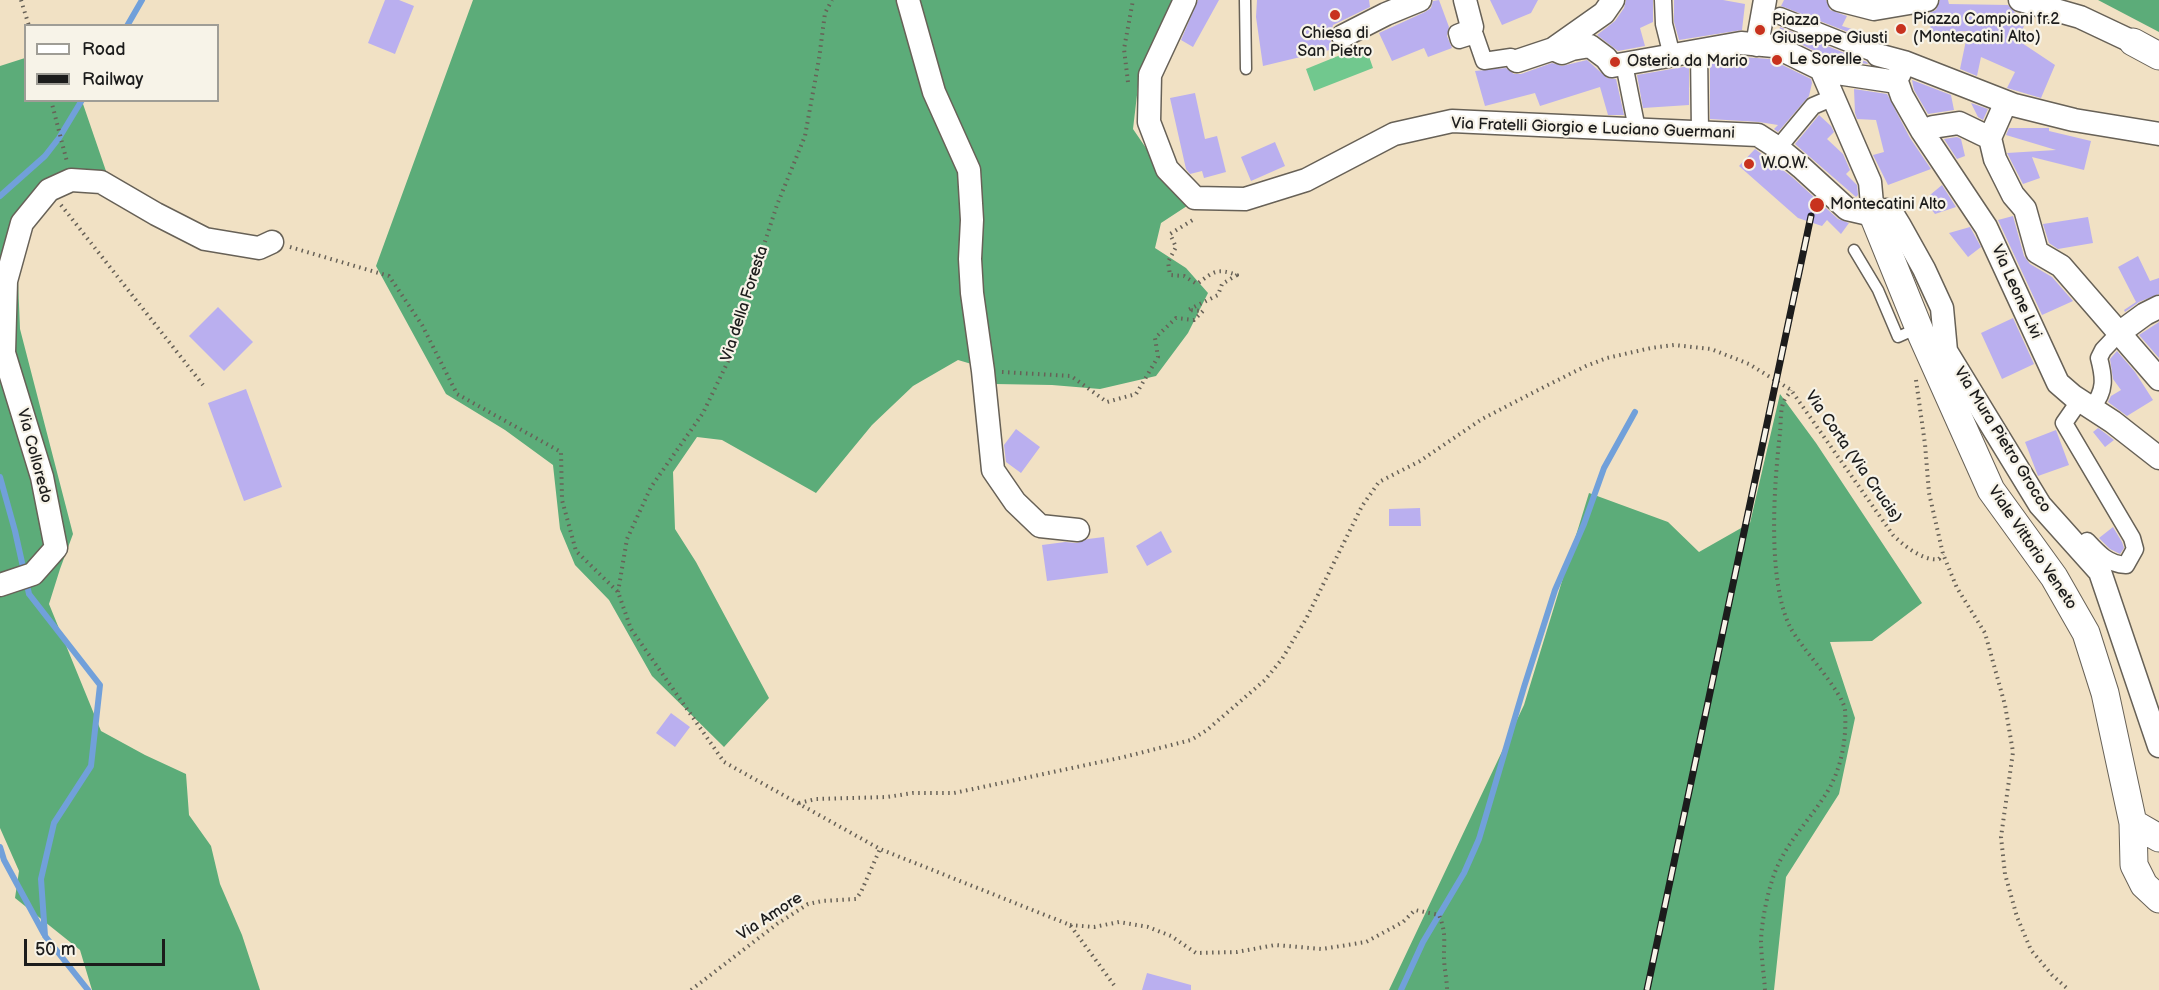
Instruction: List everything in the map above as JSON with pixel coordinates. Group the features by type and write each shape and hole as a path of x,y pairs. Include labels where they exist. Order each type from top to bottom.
{"street":[{"path":"908,0 934,92 969,170 972,293 993,470 1015,502 1040,526 1078,530"},
{"name":"Via Fratelli Giorgio e Luciano Guermani","path":"1185,0 1150,75 1149,122 1167,169 1195,198 1245,199 1306,180 1394,134 1452,121 1758,135 1778,148 1847,208 1874,215"},
{"path":"1343,36 1420,0"},
{"path":"1465,0 1472,27 1457,33 1459,40 1475,35 1484,61 1511,57 1517,61 1553,49 1604,12 1612,0"},
{"path":"1663,0 1664,24 1672,56"},
{"path":"1846,2 1874,9 1927,0"},
{"path":"2020,0 2080,17 2159,56"},
{"path":"2064,0 2072,5 2080,17"},
{"path":"1757,45 1772,8 1878,55 1905,76"},
{"path":"1553,49 1562,53 1590,46 1606,58 1612,66 1699,50 1757,45 1821,69 1870,182 1874,215"},
{"path":"1699,50 1700,132"},
{"path":"1624,64 1636,129"},
{"path":"1778,148 1830,87 1837,73 1869,78 1905,76 2074,120 2159,134"},
{"name":"Via Leone Livi","path":"1905,76 1922,131 1986,227 2058,383 2159,458"},
{"path":"2006,102 1990,138 1995,159 2013,195 2025,209 2037,252 2061,266 2159,379"},
{"path":"1922,131 1959,123 1990,138"},
{"name":"Via Colloredo","path":"0,585 33,574 56,549 42,477 3,353 6,281 22,223 49,190 71,180 101,182 205,239 259,248 272,242"},
{"name":"Via Mura Pietro Grocco","path":"1874,215 1886,210 1892,213 1924,269 1942,308 1946,351 2040,505 2100,572 2159,746"},
{"name":"Viale Vittorio Veneto","path":"1874,215 1919,328 1991,490 2054,577 2086,633 2105,693 2133,823 2134,865 2144,885 2159,899"},
{"path":"2015,463 2101,557 2115,564 2126,565 2135,549 2132,538 2064,423 2103,391 2104,377 2099,358 2103,350 2119,333 2145,314 2159,308"},
{"path":"2128,435 2159,449"},
{"path":"2133,823 2159,838"}],"lane":[{"path":"1245,0 1246,69"},
{"path":"1854,250 1878,290 1898,337 1919,328"}],"path":[{"path":"21,0 28,24"},
{"name":"Via della Foresta","path":"618,592 627,539 651,487 703,413 733,351 754,275 777,205 805,136 825,14 832,0"},
{"path":"52,102 71,180"},
{"path":"49,190 204,385"},
{"path":"983,371 1071,376 1107,402 1136,394 1158,357 1155,338 1176,318 1194,320 1203,311 1188,310 1218,295 1222,284 1237,275 1224,270 1213,272 1197,284 1184,276 1170,275 1168,262 1176,247 1170,234 1204,213"},
{"path":"272,242 389,276 422,324 457,394 561,452 562,500 576,551 618,592 631,629 724,762 880,849 1070,925 1094,927 1119,922 1148,927 1171,936 1196,953 1237,952 1275,945 1322,949 1366,942 1402,922 1415,910 1439,915 1444,926 1446,941 1444,957 1447,990"},
{"path":"799,803 816,799 954,793 1124,757 1191,740 1207,730 1265,680 1282,659 1306,619 1362,506 1379,482 1420,461 1482,419 1586,366 1607,358 1651,348 1674,345 1711,349 1749,364 1791,390"},
{"path":"1916,378 1929,493 1943,554 1957,588 1985,633 2005,705 2013,752 2001,837 2005,874 2031,950 2052,975 2069,990"},
{"name":"Via Corta (Via Crucis)","path":"1765,990 1761,940 1764,916 1777,867 1789,843 1825,797 1836,777 1843,753 1845,708 1826,676 1804,649 1790,625 1776,569 1774,532 1776,466 1783,403 1791,390 1898,541 1925,558 1939,560 1943,554"},
{"name":"Via Amore","path":"691,990 777,924 808,904 822,900 856,898 861,892 880,849"},
{"path":"1070,925 1114,985"}],"green space":[{"path":"473,0 1173,0 1139,78 1133,129 1159,167 1190,204 1161,223 1155,248 1186,268 1208,293 1188,333 1156,376 1100,389 995,384 975,365 958,360 913,386 872,425 816,493 722,440 697,437 673,472 675,529 696,562 769,698 724,747 652,676 609,600 575,565 560,529 553,465 505,430 446,394 376,266"},
{"path":"2098,0 2159,0 2159,32"},
{"path":"1365,45 1373,68 1314,91 1306,69"},
{"path":"24,58 24,102 82,102 107,174 72,188 40,213 17,256 20,329 73,534 49,604 101,731 186,774 189,815 211,846 220,884 242,935 260,990 92,990 80,950 15,898 19,871 0,828 0,66"},
{"path":"1780,394 1816,443 1922,603 1872,641 1830,642 1855,718 1839,794 1786,877 1774,990 1389,990 1524,705 1589,493 1668,522 1699,552 1750,523"}],"building":[{"path":"385,0 399,0 414,6 395,54 368,43"},
{"path":"1198,0 1219,0 1193,47 1181,40"},
{"path":"1257,0 1369,0 1370,7 1333,25 1331,43 1338,48 1263,66 1256,17"},
{"path":"1439,0 1449,27 1447,36 1452,48 1428,57 1424,48 1392,61 1379,33 1425,12 1431,8 1433,1"},
{"path":"1490,0 1538,0 1531,13 1502,25"},
{"path":"1626,0 1653,0 1653,22 1640,28 1645,46 1618,51 1597,35 1615,21 1624,8"},
{"path":"1674,0 1723,0 1745,4 1742,30 1679,40 1674,22"},
{"path":"1784,0 1826,0 1830,10 1847,16 1842,26 1875,36 1874,42 1781,6"},
{"path":"1940,0 1948,0 1949,4 2008,5 2016,13 2027,16 2019,41 2055,65 2041,98 2007,88 2015,72 1981,57 1977,76 1960,69 1968,31 1931,34 1929,13 1936,10"},
{"path":"1780,27 1868,64 1831,61 1778,33"},
{"path":"1742,57 1770,59 1811,79 1809,96 1778,132 1774,129 1778,125 1710,119 1710,62"},
{"path":"1587,60 1607,78 1616,79 1624,115 1608,115 1600,87 1540,106 1535,93 1485,106 1475,71 1506,68 1514,74 1521,74 1552,63 1562,66"},
{"path":"1689,66 1689,105 1643,108 1637,75"},
{"path":"1912,80 1951,95 1954,110 1928,114 1914,90"},
{"path":"1854,89 1887,94 1910,138 1931,169 1888,185 1873,155 1884,152 1876,120 1857,119"},
{"path":"1195,93 1205,139 1217,136 1226,172 1204,178 1202,171 1190,174 1186,169 1170,98"},
{"path":"1971,103 1988,109 1983,120 1978,117"},
{"path":"1819,115 1834,132 1827,139 1843,154 1850,170 1846,174 1857,185 1858,195 1856,197 1795,144"},
{"path":"2009,128 2049,128 2049,131 2091,141 2084,170 2032,157 2040,178 2023,184 2007,153 2056,150 2006,135"},
{"path":"1957,137 1961,139 1965,156 1957,159 1944,139"},
{"path":"1275,142 1285,166 1251,181 1241,157"},
{"path":"1755,149 1792,177 1838,219 1849,223 1841,234 1827,220 1822,226 1798,218 1739,166"},
{"path":"1942,185 1956,207 1935,214 1924,200"},
{"path":"2013,216 2024,256 2030,264 2052,277 2073,301 2042,315 1998,220"},
{"path":"2088,217 2093,243 2058,249 2049,243 2043,224"},
{"path":"1970,227 1981,247 1968,257 1949,233"},
{"path":"2138,256 2150,281 2159,278 2159,294 2139,302 2125,312 2124,310 2136,302 2118,267"},
{"path":"218,307 253,342 224,371 189,336"},
{"path":"2013,318 2034,364 2002,379 1981,333"},
{"path":"2159,322 2159,358 2139,335"},
{"path":"2117,351 2135,372 2153,400 2127,416 2108,402 2111,396 2121,390 2113,379 2110,359"},
{"path":"246,389 282,487 244,501 208,403"},
{"path":"2098,428 2114,440 2105,447 2093,432"},
{"path":"1016,429 1040,447 1021,473 1006,462 1004,445"},
{"path":"2056,430 2069,465 2038,476 2025,442"},
{"path":"1420,508 1421,526 1389,526 1389,509"},
{"path":"2113,527 2124,548 2120,554 2110,549 2099,538"},
{"path":"1161,531 1172,552 1147,566 1136,546"},
{"path":"1104,537 1108,573 1047,581 1042,545 1077,543"},
{"path":"671,713 690,727 675,747 656,733"},
{"path":"1147,973 1191,985 1191,990 1142,990"}],"waterway":[{"path":"128,24 142,0"},
{"path":"0,196 45,156 81,102"},
{"path":"1401,990 1423,942 1464,873 1479,839 1555,590 1584,524 1604,468 1635,412"},
{"path":"0,477 29,594 100,685 91,766 54,823 41,879 45,936 88,990"},
{"path":"0,847 4,860 44,934"}],"railway":[{"path":"1647,990 1811,216"}],"place":[{"name":"Chiesa di San Pietro","path":"1335,15"},
{"name":"Piazza Campioni fr.2 (Montecatini Alto)","path":"1901,29"},
{"name":"Piazza Giuseppe Giusti","path":"1760,30"},
{"name":"Le Sorelle","path":"1777,60"},
{"name":"Osteria da Mario","path":"1615,62"},
{"name":"W.O.W.","path":"1749,164"},
{"name":"Montecatini Alto","path":"1817,205"}]}
